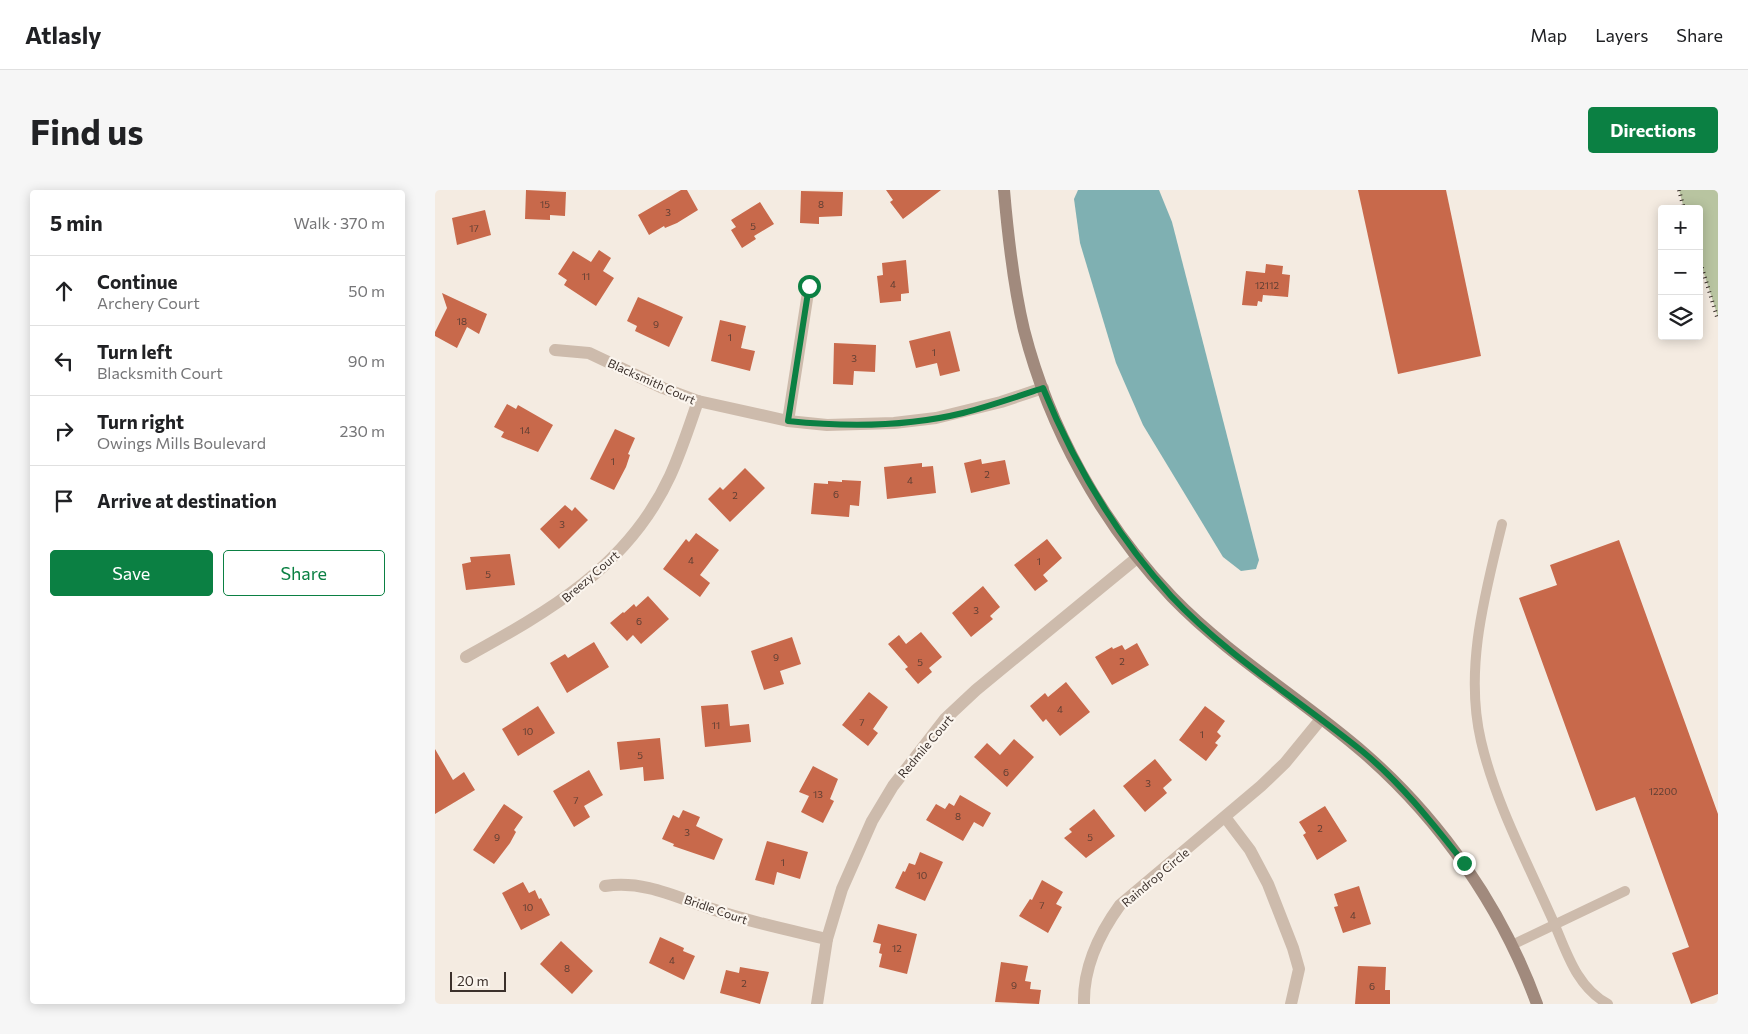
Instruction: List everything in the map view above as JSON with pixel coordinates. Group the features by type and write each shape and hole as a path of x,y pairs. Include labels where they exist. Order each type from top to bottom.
{"main road":[{"path":"1004,190 1015,282 1024,330 1043,388 1063,437 1087,482 1138,558 1173,597 1248,664 1363,752 1399,786 1434,825 1464,863 1512,945 1537,1004"}],"street":[{"path":"788,421 809,286"},
{"name":"Blacksmith Court","path":"555,350 589,353 663,388 698,401 788,421 827,425 860,425 936,418 1001,402 1043,388"},
{"name":"Breezy Court","path":"466,657 536,618 567,598 619,552 649,513 670,477 698,401"},
{"name":"Redmile Court","path":"817,1004 827,939 842,889 872,821 893,786 945,719 976,690 1138,558"},
{"name":"Raindrop Circle","path":"1085,1004 1091,959 1105,926 1120,905 1225,817 1285,763 1321,720"},
{"path":"1225,817 1250,850 1268,884 1293,948 1299,969 1291,1004"},
{"name":"Bridle Court","path":"605,886 623,883 667,892 712,910 827,939"}],"lane":[{"path":"1502,524 1482,608 1476,655 1475,691 1481,740 1521,850 1572,966 1584,985 1608,1004"},
{"path":"1512,945 1625,890"}],"green space":[{"path":"1679,190 1718,190 1718,317 1703,270 1703,205 1683,205"}],"water":[{"path":"1078,190 1159,190 1172,222 1259,560 1256,569 1241,571 1223,557 1143,425 1116,363 1080,243 1074,199"}],"building":[{"path":"526,190 566,192 565,216 550,215 550,220 525,219"},
{"path":"681,190 687,190 698,210 677,223 665,228 664,226 649,235 638,215"},
{"path":"886,190 941,190 903,219 890,202 893,200"},
{"path":"1358,190 1446,190 1481,356 1398,374"},
{"path":"801,191 843,192 842,216 819,217 819,224 800,223"},
{"path":"760,202 774,224 754,236 756,239 742,248 731,230 736,227 731,220"},
{"path":"485,210 491,235 457,245 452,218"},
{"path":"599,250 611,258 603,271 614,278 596,306 564,285 567,280 558,274 573,251 591,262"},
{"path":"906,260 909,293 901,294 901,301 880,303 877,276 883,275 882,263"},
{"path":"1266,264 1283,266 1282,274 1290,275 1288,297 1263,295 1262,302 1258,301 1257,306 1242,305 1246,271 1265,273"},
{"path":"442,293 487,314 479,334 467,327 457,348 435,336 435,332 447,308"},
{"path":"638,297 683,317 669,347 635,331 637,326 627,321"},
{"path":"720,320 746,326 741,348 755,351 750,371 711,361"},
{"path":"950,331 960,371 940,376 937,363 916,368 909,341"},
{"path":"834,343 876,345 875,372 854,371 853,385 833,384"},
{"path":"507,404 516,409 518,405 553,425 538,452 501,437 504,432 494,427"},
{"path":"615,429 635,438 628,454 630,455 626,467 614,490 590,479"},
{"path":"981,459 982,464 1005,460 1010,484 971,493 964,463"},
{"path":"922,463 922,467 933,466 936,493 887,499 884,467"},
{"path":"745,468 765,488 730,522 708,499 720,487 723,490"},
{"path":"842,480 861,481 859,506 850,505 849,517 811,514 814,483 828,484 828,481 842,482"},
{"path":"565,505 572,511 575,507 588,520 559,549 540,529"},
{"path":"696,533 719,550 700,575 710,583 700,597 663,569 686,539 689,542"},
{"path":"1047,539 1062,558 1043,575 1048,581 1035,591 1014,565"},
{"path":"1619,540 1718,814 1718,994 1691,1004 1672,953 1689,947 1635,797 1596,811 1519,598 1557,585 1550,565"},
{"path":"510,554 515,585 466,590 462,564 471,562 470,557"},
{"path":"983,586 1000,607 990,616 993,619 971,637 952,613"},
{"path":"648,596 669,619 641,644 633,635 627,641 610,623 634,604 636,607"},
{"path":"921,632 942,657 929,668 932,672 918,684 905,669 908,667 888,644 899,635 906,644"},
{"path":"792,637 801,664 780,671 784,684 764,690 751,651"},
{"path":"594,642 609,667 567,693 550,663 565,654 568,658"},
{"path":"1137,643 1149,665 1112,685 1095,657 1112,647 1113,649 1122,645 1125,650"},
{"path":"1066,682 1090,712 1060,736 1046,719 1043,722 1030,706 1045,693 1048,697"},
{"path":"869,692 888,707 873,729 878,733 868,746 842,725"},
{"path":"728,704 730,726 749,724 751,742 705,747 701,706"},
{"path":"538,706 555,733 518,756 502,729"},
{"path":"1205,706 1225,721 1217,732 1221,736 1215,743 1218,745 1206,761 1179,740"},
{"path":"660,738 664,779 644,781 643,767 620,770 617,742"},
{"path":"1014,739 1034,757 1007,787 974,757 987,743 1000,755"},
{"path":"435,749 453,780 464,772 475,790 435,814"},
{"path":"1155,759 1172,780 1163,788 1167,793 1145,812 1123,786"},
{"path":"813,766 838,779 830,799 834,801 823,823 801,812 809,796 799,792"},
{"path":"589,770 603,795 584,806 590,817 574,827 553,791"},
{"path":"960,795 991,813 983,827 974,822 963,841 926,820 936,804 945,809 949,803 954,806"},
{"path":"504,804 523,817 514,830 516,832 510,843 494,864 473,850"},
{"path":"1325,806 1347,841 1317,860 1303,835 1306,833 1299,822"},
{"path":"1094,809 1115,836 1086,858 1064,838 1072,832 1069,829"},
{"path":"683,810 700,817 696,826 723,839 714,860 673,846 674,844 662,839 673,815 679,818"},
{"path":"767,841 808,852 800,879 777,872 774,885 755,880"},
{"path":"920,852 943,862 925,901 895,888 909,863 915,865"},
{"path":"1042,880 1063,892 1056,904 1062,907 1048,933 1019,916 1030,899 1032,900"},
{"path":"523,882 529,893 535,890 550,915 521,930 502,893"},
{"path":"1359,886 1371,924 1343,933 1334,907 1338,906 1334,894"},
{"path":"878,924 917,934 907,974 879,967 882,954 879,953 881,944 873,942"},
{"path":"660,937 684,948 683,951 695,956 684,980 649,963"},
{"path":"561,941 593,971 572,994 540,964"},
{"path":"1001,962 1028,966 1025,981 1031,982 1030,989 1041,990 1039,1004 995,1002"},
{"path":"1358,966 1386,967 1385,990 1390,990 1390,1004 1355,1004"},
{"path":"740,967 769,972 760,1004 720,993 726,970 739,973"}],"railway":[{"path":"1679,190 1683,205"},
{"path":"1703,271 1718,320"}],"route":[{"path":"809,286 788,421 827,425 860,425 936,418 962,413 1043,388 1063,437 1087,482 1138,558 1173,597 1212,633 1248,664 1363,752 1399,786 1434,825 1464,863"}]}
